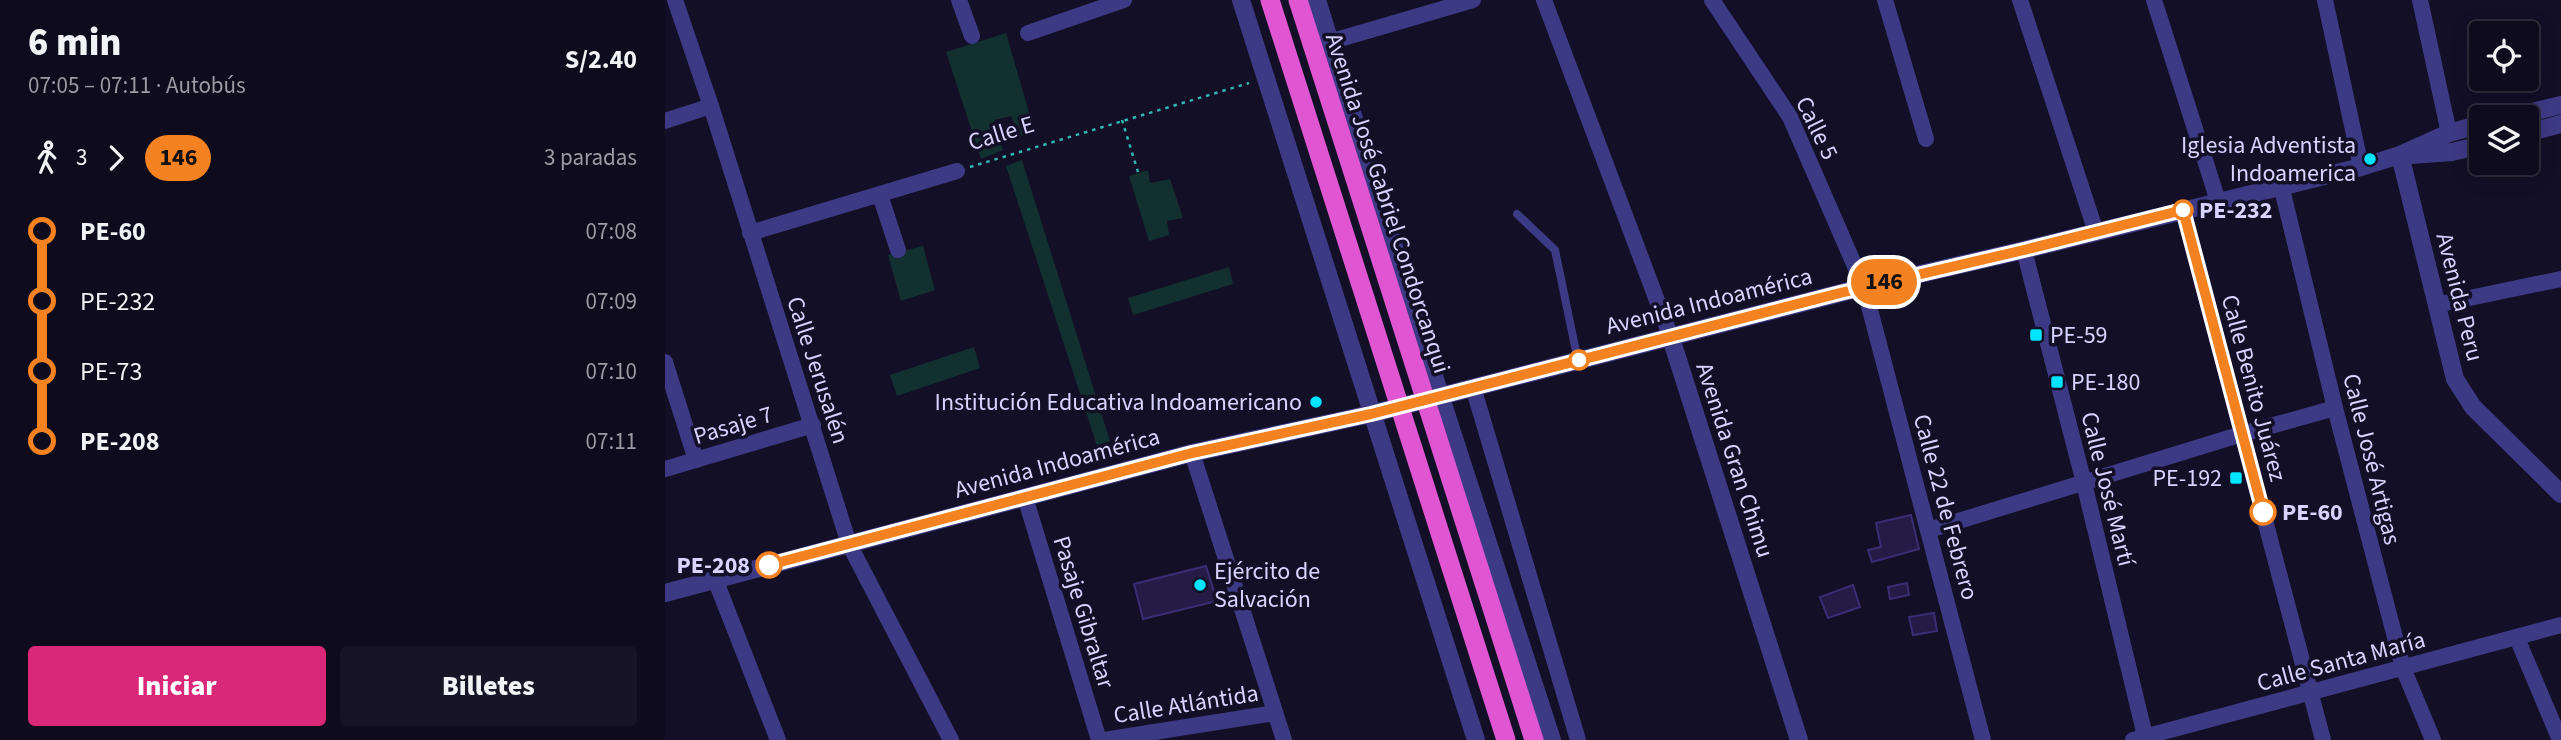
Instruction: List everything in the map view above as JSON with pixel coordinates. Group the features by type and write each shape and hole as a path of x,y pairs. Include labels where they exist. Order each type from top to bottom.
{"highway":[{"name":"Avenida José Gabriel Condorcanqui","path":"1270,0 1506,740"},
{"name":"Avenida José Gabriel Condorcanqui","path":"1298,0 1322,44 1433,397 1534,740"}],"street":[{"name":"Calle Jerusalén","path":"675,0 849,544 951,740"},
{"path":"959,0 972,36"},
{"path":"1028,33 1124,0"},
{"path":"1241,0 1476,740"},
{"name":"Avenida José Gabriel Condorcanqui","path":"1317,0 1322,44"},
{"path":"1322,44 1473,0"},
{"name":"Avenida Gran Chimu","path":"1544,0 1670,335 1799,740"},
{"path":"1885,0 1926,139"},
{"path":"2020,0 2096,232"},
{"path":"2154,0 2218,201"},
{"path":"2325,0 2361,167"},
{"path":"2420,0 2449,133"},
{"name":"Calle 5","path":"1714,1 1790,117 1864,287"},
{"path":"2539,110 2561,105"},
{"path":"665,121 711,106"},
{"path":"2539,130 2561,124"},
{"name":"Avenida Indoamérica","path":"665,593 1192,453 1371,414 1670,335 2361,167 2400,155 2449,133 2469,127"},
{"name":"Avenida Indoamérica","path":"2400,155 2452,152 2469,148"},
{"name":"Avenida Peru","path":"2400,155 2455,379 2473,407 2561,494"},
{"name":"Calle E","path":"750,233 957,171"},
{"name":"Calle José Artigas","path":"2281,185 2335,408 2403,668 2433,740"},
{"path":"880,195 898,250"},
{"name":"Calle Benito Juárez","path":"2183,210 2323,740"},
{"name":"Calle José Martí","path":"2024,250 2084,483 2141,739"},
{"path":"2436,305 2559,281"},
{"name":"Calle 22 de Febrero","path":"1864,287 1983,740"},
{"path":"665,362 696,460"},
{"path":"1473,387 1578,740"},
{"name":"Avenida José Gabriel Condorcanqui","path":"1433,397 1552,740"},
{"path":"1929,530 2335,408"},
{"name":"Pasaje 7","path":"665,469 813,425"},
{"path":"1192,453 1284,740"},
{"name":"Pasaje Gibraltar","path":"1025,497 1101,740"},
{"path":"715,579 778,740"},
{"name":"Calle Santa María","path":"2141,739 2561,625"},
{"path":"2517,638 2560,740"},
{"name":"Calle Atlántida","path":"1101,740 1275,713"}],"lane":[{"path":"1517,214 1555,250 1578,361"}],"path":[{"name":"Calle E","path":"957,171 1266,78"},
{"path":"1122,120 1138,172"}],"green space":[{"path":"1006,33 1035,133 1019,137 1011,116 994,120 1003,150 981,159 946,52"},
{"path":"1022,160 1110,441 1097,446 1006,166"},
{"path":"1148,170 1150,183 1170,179 1183,218 1167,221 1169,235 1149,241 1129,176"},
{"path":"923,246 935,290 901,301 888,255"},
{"path":"1229,267 1233,284 1133,315 1128,298"},
{"path":"974,347 980,368 897,396 890,375"}],"building":[{"path":"1911,515 1919,549 1872,562 1868,550 1881,547 1876,523"},
{"path":"1206,566 1217,601 1143,619 1134,584"},
{"path":"1907,583 1909,595 1890,599 1888,587"},
{"path":"1853,585 1860,607 1828,618 1820,597"},
{"path":"1934,613 1937,631 1913,635 1909,617"}],"bus line":[{"name":"146","path":"769,565 1192,453 1371,414 1670,335 2183,210 2263,512"}],"place":[{"name":"Iglesia Adventista Indoamerica","path":"2370,159"},
{"name":"PE-232","path":"2183,210"},
{"name":"PE-59","path":"2036,335"},
{"name":"PE-180","path":"2057,382"},
{"name":"Institución Educativa Indoamericano","path":"1316,402"},
{"name":"PE-192","path":"2236,478"},
{"name":"PE-60","path":"2263,512"},
{"name":"PE-208","path":"769,565"},
{"name":"Ejército de Salvación","path":"1200,585"}]}
